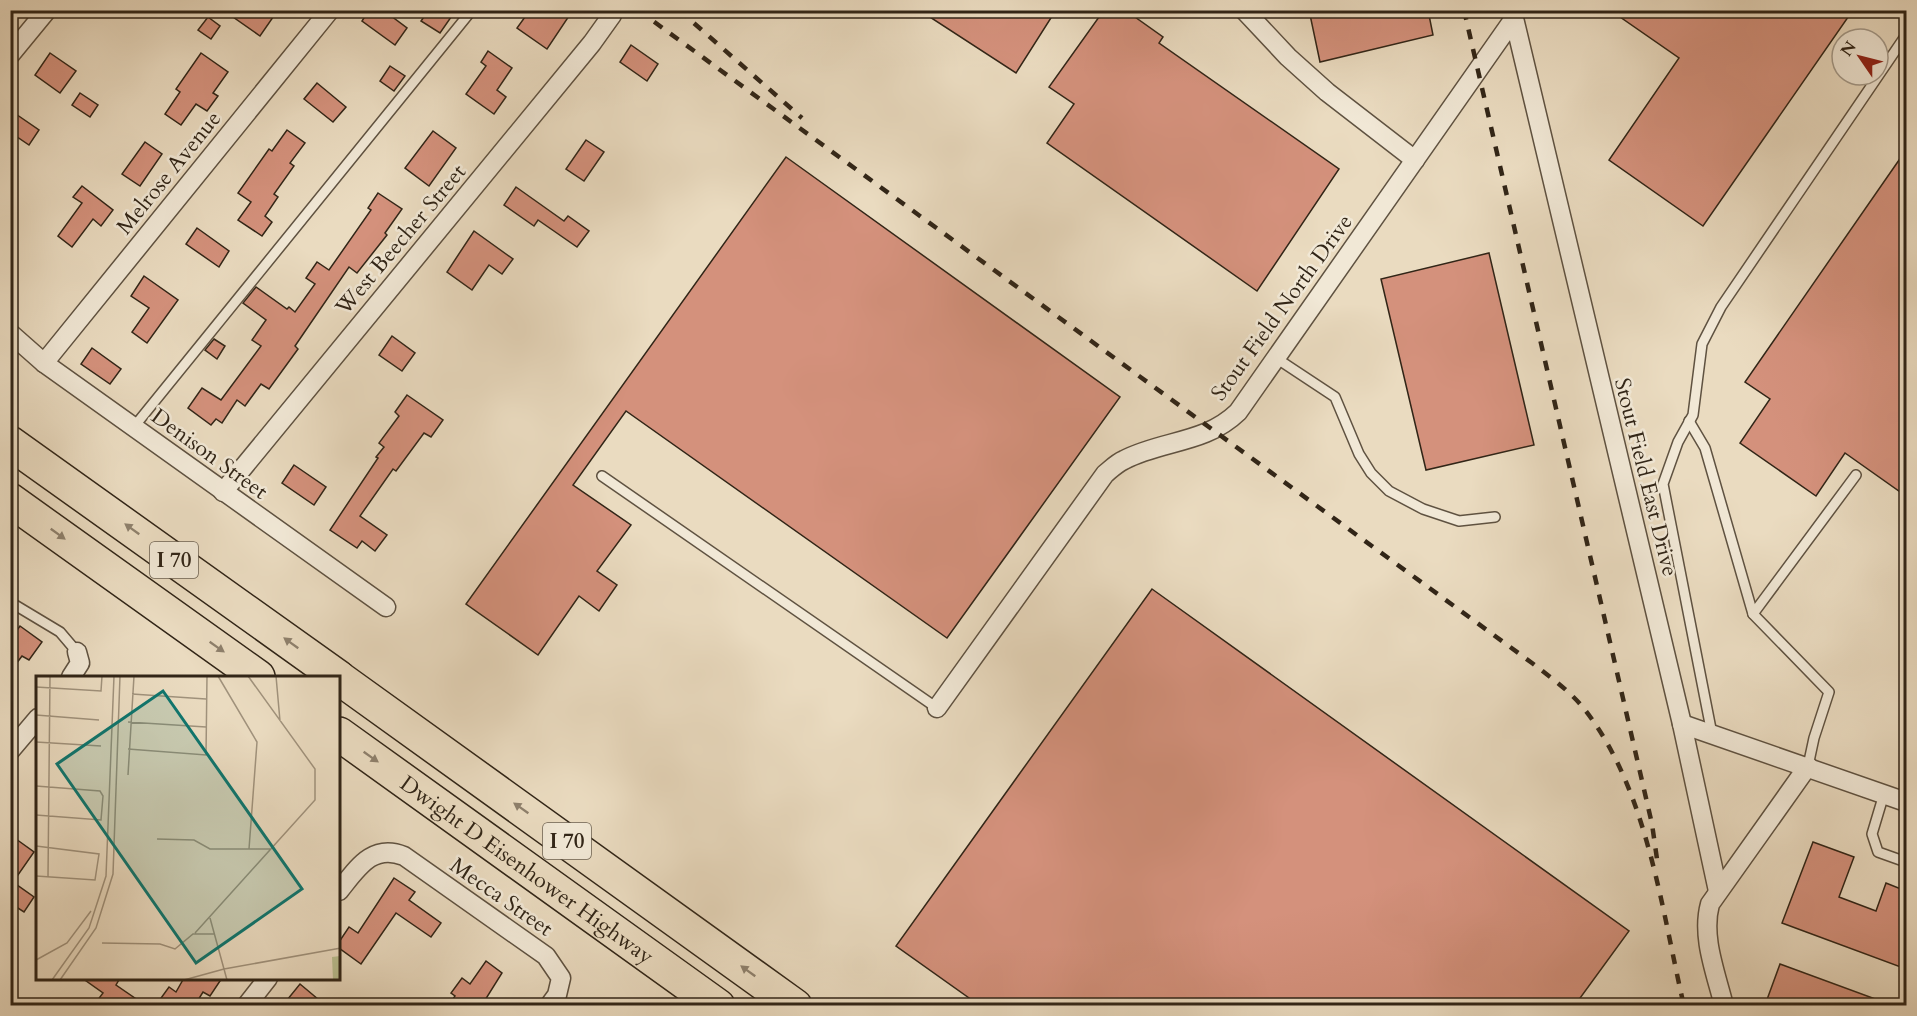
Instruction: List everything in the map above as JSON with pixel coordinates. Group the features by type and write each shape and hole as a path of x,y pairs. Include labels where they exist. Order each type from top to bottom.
{"highway":[{"name":"Dwight D Eisenhower Highway","path":"10,443 338,676"},
{"name":"I 70","path":"10,500 257,676"},
{"name":"Dwight D Eisenhower Highway","path":"340,678 795,1005"},
{"name":"Dwight D Eisenhower Highway","path":"340,735 718,1005"},
{"path":"616,932 696,1005"}],"street":[{"path":"10,55 47,10"},
{"name":"Melrose Avenue","path":"44,363 330,10"},
{"path":"1244,10 1288,57 1327,92 1415,160"},
{"name":"West Beecher Street","path":"223,492 592,43 609,13"},
{"name":"Stout Field North Drive","path":"937,708 1105,474 1131,457 1198,437 1224,426 1238,412 1415,160 1513,15"},
{"name":"Stout Field East Drive","path":"1513,15 1682,724 1718,891"},
{"name":"Denison Street","path":"10,333 44,363 133,428 386,607"},
{"path":"72,676 80,663 76,652"},
{"path":"10,751 36,720"},
{"path":"1682,724 1906,802"},
{"path":"1724,1005 1707,924 1710,904 1808,766"},
{"name":"Mecca Street","path":"340,890 366,859 380,852 394,852 415,863 546,957 561,978 557,995 549,1005"},
{"path":"246,1005 266,980"}],"lane":[{"path":"133,428 472,10"},
{"path":"1712,734 1663,484 1678,442 1693,414 1702,345 1721,307 1906,34"},
{"path":"1276,358 1335,397 1359,454 1371,474 1389,491 1423,509 1459,522 1496,517"},
{"path":"1689,421 1705,448 1753,614 1830,692 1814,738 1808,766"},
{"path":"1753,614 1856,475"},
{"path":"602,476 937,708"},
{"path":"10,602 60,632 76,652"},
{"path":"1884,794 1872,834 1878,852 1906,862"}],"building":[{"path":"223,10 278,10 260,36"},
{"path":"369,10 383,10 407,28 395,45 362,21"},
{"path":"429,10 456,10 440,33 421,21"},
{"path":"530,10 573,10 547,49 517,28"},
{"path":"919,10 1056,10 1016,73"},
{"path":"1104,10 1125,10 1163,37 1159,43 1339,169 1257,291 1047,143 1074,104 1049,87"},
{"path":"1309,10 1428,10 1433,35 1320,62"},
{"path":"1610,10 1853,10 1841,27 1830,27 1830,43 1703,226 1609,160 1679,58"},
{"path":"208,17 220,26 211,39 198,30"},
{"path":"631,45 658,64 647,81 620,62"},
{"path":"488,51 512,68 497,90 506,97 494,114 466,94 486,66 481,62"},
{"path":"50,53 76,71 60,93 35,75"},
{"path":"201,53 228,72 213,93 218,96 207,111 196,104 181,125 165,114 180,92 176,89"},
{"path":"390,66 405,76 394,91 380,81"},
{"path":"317,83 346,107 333,122 304,99"},
{"path":"80,93 98,105 90,117 72,105"},
{"path":"10,110 39,130 29,145 10,132"},
{"path":"287,130 305,143 290,163 294,166 274,194 278,197 265,216 272,222 262,236 238,220 251,202 238,193 269,149 272,151"},
{"path":"433,131 456,148 429,186 405,168"},
{"path":"586,140 604,152 584,181 566,169"},
{"path":"145,142 162,154 140,186 122,174"},
{"path":"1906,150 1906,496 1845,453 1816,496 1740,443 1770,399 1745,382"},
{"path":"786,157 1120,397 947,638 626,411 573,485 631,525 597,571 617,585 599,611 579,596 538,655 466,604"},
{"path":"82,186 113,210 101,226 93,219 72,247 58,236 82,203 73,197"},
{"path":"516,187 564,221 568,216 589,231 577,247 538,220 534,226 504,205"},
{"path":"378,193 402,209 385,233 387,235 357,273 349,267 295,346 298,349 269,389 261,384 245,406 237,400 222,423 216,419 211,425 188,408 202,388 221,400 261,346 252,340 266,320 243,303 256,287 295,312 315,284 306,278 317,262 329,270 371,210 368,208"},
{"path":"197,228 229,251 219,267 186,244"},
{"path":"474,231 513,259 502,274 489,265 472,290 447,272"},
{"path":"1489,253 1534,445 1426,470 1381,279"},
{"path":"144,276 178,300 147,343 132,332 149,308 131,296"},
{"path":"392,336 415,353 402,371 379,355"},
{"path":"214,339 225,346 217,359 205,350"},
{"path":"92,348 121,369 110,384 81,364"},
{"path":"407,395 443,420 431,437 424,433 396,471 393,469 360,516 387,535 375,551 362,541 357,548 330,530 378,458 376,457 384,447 379,443 399,416 395,412"},
{"path":"294,465 326,487 314,505 282,483"},
{"path":"1152,589 1629,931 1575,1005 979,1005 896,946"},
{"path":"20,626 42,642 29,660 22,656 10,672 10,640"},
{"path":"16,839 34,852 13,882 34,897 24,912 10,903 10,847"},
{"path":"1813,842 1854,857 1839,897 1876,911 1886,883 1906,891 1906,969 1782,923"},
{"path":"394,878 415,892 409,900 441,923 431,937 396,913 361,964 340,949 340,940 349,927 358,933"},
{"path":"486,961 502,973 482,1005 449,1005 455,996 451,993 462,978 470,984"},
{"path":"1780,964 1889,1004 1889,1005 1765,1005"},
{"path":"85,980 119,980 116,985 145,1005 94,1005 103,993"},
{"path":"183,980 221,980 210,996 203,992 195,1005 156,1005 169,987 176,992"},
{"path":"300,984 325,1005 283,1005"}],"railway":[{"path":"638,10 1532,663 1570,694 1581,705 1603,737 1622,772 1637,809 1659,888 1684,1006"},
{"path":"679,10 802,118"},
{"path":"1464,10 1652,824 1657,859"}]}
